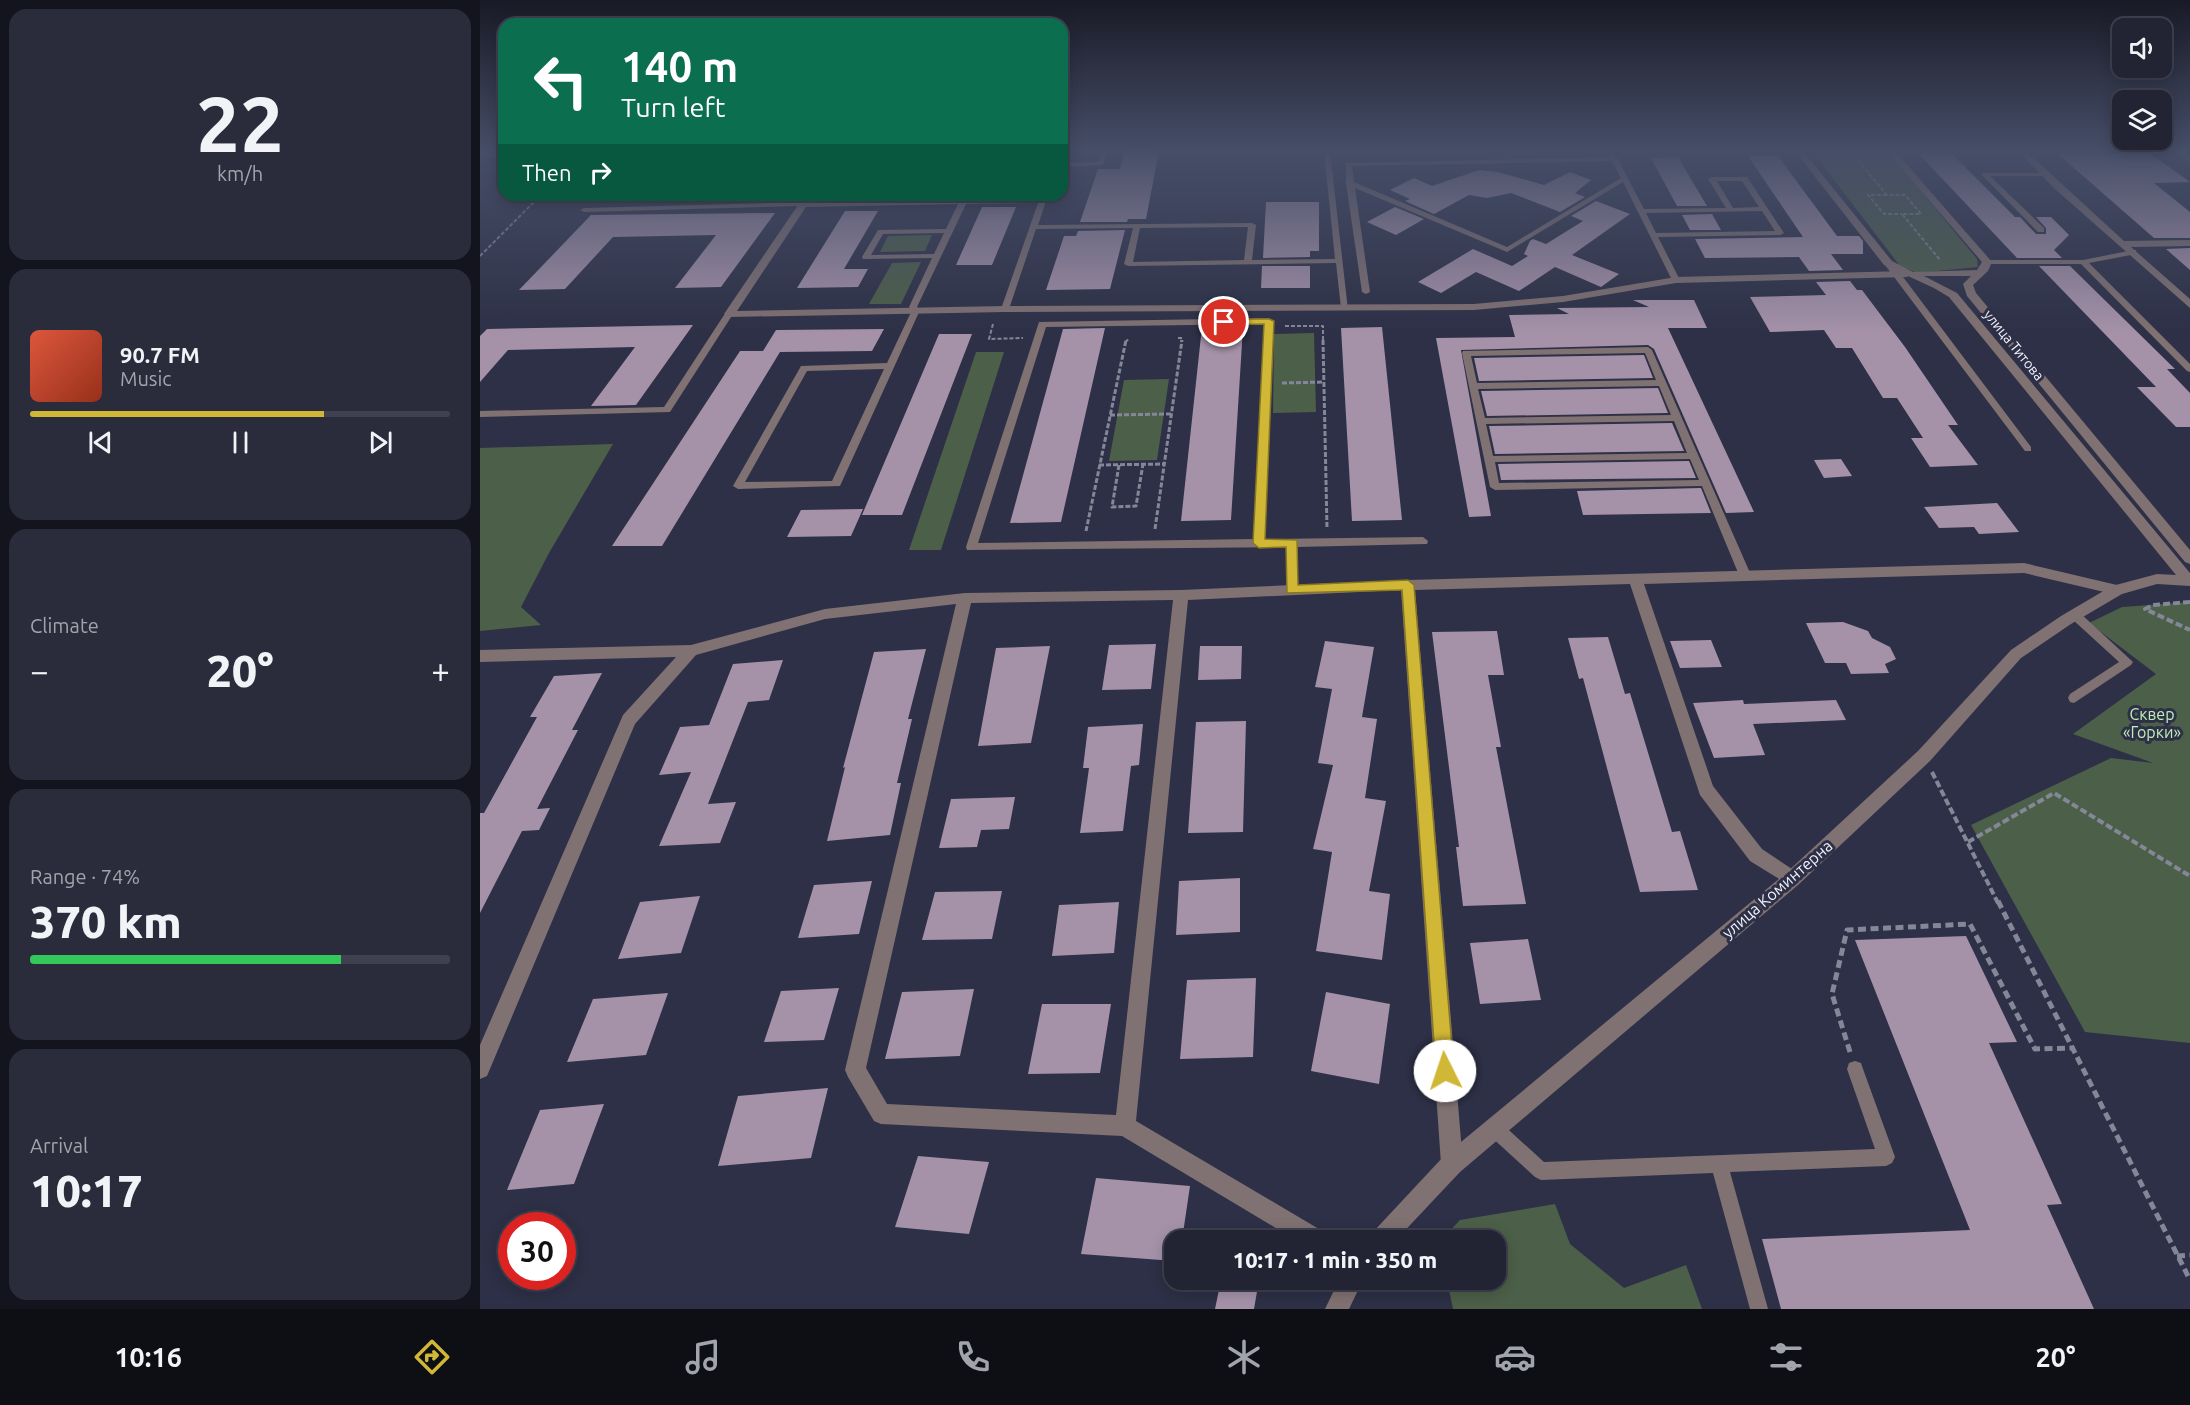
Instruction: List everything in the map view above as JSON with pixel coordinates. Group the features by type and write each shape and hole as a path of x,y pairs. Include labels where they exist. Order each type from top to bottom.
{"street":[{"path":"729,314 798,212"},
{"name":"улица Титова","path":"1847,212 1888,263 1901,274 1946,289 1953,295 2189,581"},
{"path":"1940,212 1984,267"},
{"path":"2088,212 2190,305"},
{"path":"2124,244 2190,243"},
{"path":"1876,274 1887,268 1888,263"},
{"name":"улица Титова","path":"1984,267 1968,284 1971,294 2190,560"},
{"path":"729,314 1001,309 1474,307 1563,299 1676,280 1901,274 1984,267"},
{"path":"480,656 692,651 825,614 965,598 1181,595 1408,585 2024,568 2117,590"},
{"path":"1635,578 1706,790 1756,855 1792,879"},
{"name":"улица Коминтерна","path":"1390,1230 1452,1164 1792,879 1924,756 2016,654 2066,620 2117,590 2157,579 2189,581"},
{"path":"1408,585 1452,1164"},
{"path":"1125,1126 1181,595"},
{"path":"965,598 855,1070 881,1113 1125,1126 1299,1230"},
{"path":"480,1069 629,720 692,651"},
{"path":"1337,1309 1346,1290"}],"lane":[{"path":"890,366 804,368 738,486 836,484 916,310 913,307 958,212"},
{"path":"1001,309 1038,212"},
{"path":"1335,212 1345,308"},
{"path":"1354,212 1366,292"},
{"path":"1418,212 1507,250 1569,212"},
{"path":"1643,212 1676,280"},
{"path":"1654,235 1780,233 1767,212"},
{"path":"2023,212 2042,230"},
{"path":"1033,227 1252,225 1248,262"},
{"path":"1137,226 1128,264 1340,261"},
{"path":"937,256 866,257 881,232 949,231"},
{"path":"1984,267 2083,262 2133,252"},
{"path":"2083,262 2190,369"},
{"path":"1901,274 2028,449"},
{"path":"480,414 667,410 729,314"},
{"path":"1259,543 1269,321 1042,324 971,547 1424,541"},
{"path":"1705,483 1495,488 1466,353 1648,350 1745,575"},
{"path":"1473,386 1663,383"},
{"path":"1481,421 1678,418"},
{"path":"1489,459 1694,456"},
{"path":"1292,543 1292,590"},
{"path":"2074,698 2127,662 2076,616"},
{"path":"1494,1128 1541,1171 1886,1158 1855,1069"},
{"path":"1719,1164 1759,1309"}],"path":[{"path":"480,256 524,212"},
{"path":"1882,212 1884,214 1921,214 1919,212"},
{"path":"1902,214 1943,263"},
{"path":"1001,309 989,339 1038,338"},
{"path":"1269,326 1323,326 1328,542"},
{"path":"1153,545 1182,338 1170,338"},
{"path":"1083,545 1126,339 1137,339"},
{"path":"1266,383 1324,382"},
{"path":"1110,415 1171,414"},
{"path":"1119,465 1112,507 1136,506 1143,464"},
{"path":"1099,465 1164,464"},
{"path":"2190,603 2153,604 2145,609 2190,630"},
{"path":"1924,756 2190,1280"},
{"path":"1968,842 2054,793 2190,876"},
{"path":"1855,1069 1832,994 1847,930 1970,924 2035,1049 2072,1048"},
{"path":"2177,1256 2190,1255"}],"green space":[{"path":"1859,212 1938,212 1977,259 1978,267 1917,273 1900,266"},
{"path":"932,235 925,251 880,252 888,236"},
{"path":"921,262 901,304 869,304 892,263"},
{"path":"1314,333 1316,412 1273,413 1274,334"},
{"path":"976,352 1004,352 941,550 909,550"},
{"path":"1169,379 1157,460 1109,461 1124,380"},
{"path":"613,444 549,553 521,607 541,625 480,631 480,448"},
{"name":"Сквер «Горки»","path":"2190,602 2190,1043 2085,1032 1971,825 2111,758 2153,763 2073,734 2156,674 2089,623 2122,607"},
{"path":"1555,1204 1570,1244 1624,1288 1686,1265 1702,1309 1453,1309 1449,1290 1506,1290 1506,1230 1450,1230 1460,1220"}],"building":[{"path":"844,212 877,212 844,269 868,269 858,287 797,288"},
{"path":"980,212 1014,212 992,265 956,265"},
{"path":"1083,212 1147,212 1146,219 1128,219 1127,222 1080,222"},
{"path":"1265,212 1319,212 1319,251 1310,251 1310,257 1263,258"},
{"path":"1386,212 1407,212 1424,219 1396,235 1367,222"},
{"path":"1578,212 1630,214 1572,255 1619,274 1601,287 1555,267 1519,291 1476,272 1441,293 1418,282 1473,249 1512,266 1528,256 1524,254 1533,239 1546,244 1583,221 1571,216"},
{"path":"1786,212 1819,212 1837,236 1859,236 1863,241 1863,254 1831,254 1843,270 1809,271 1799,257 1705,258 1695,239 1803,237"},
{"path":"1974,212 2010,212 2015,217 2020,217 2036,234 2046,234 2046,228 2036,217 2051,217 2069,235 2054,250 2062,258 2017,258"},
{"path":"2124,212 2190,212 2190,238 2154,238"},
{"path":"775,213 721,287 675,288 716,235 613,237 565,289 519,290 591,215"},
{"path":"1712,214 1721,230 1690,230 1682,215"},
{"path":"1125,230 1110,289 1046,290 1064,236 1076,236 1078,231"},
{"path":"2190,248 2190,270 2166,249"},
{"path":"1262,266 1310,266 1310,288 1261,288"},
{"path":"2039,266 2070,266 2175,369 2167,369 2190,393 2190,427 2176,427 2137,387 2156,387"},
{"path":"1850,281 1857,290 1862,290 1905,347 1958,425 1948,425 1978,465 1930,467 1911,438 1923,438 1897,398 1883,398 1852,348 1836,348 1824,330 1770,332 1750,297 1826,295 1816,282"},
{"path":"1633,300 1694,300 1707,328 1668,328 1754,512 1726,513 1654,349 1648,345 1461,350 1491,516 1469,517 1436,338 1515,337 1509,315 1569,314 1557,308 1649,307"},
{"path":"693,325 636,405 591,406 635,347 508,350 480,382 480,336 487,329"},
{"path":"1202,327 1243,327 1231,520 1181,521"},
{"path":"1382,327 1402,520 1352,521 1341,328"},
{"path":"1105,328 1061,522 1010,523 1063,329"},
{"path":"884,329 872,351 780,352 662,546 612,546 740,351 763,351 776,330"},
{"path":"939,334 972,334 902,515 862,515"},
{"path":"1644,355 1653,378 1479,381 1474,358"},
{"path":"1658,388 1668,413 1487,416 1481,391"},
{"path":"1672,423 1684,451 1495,454 1489,426"},
{"path":"1841,459 1852,476 1824,478 1814,460"},
{"path":"1689,461 1696,478 1501,480 1498,464"},
{"path":"1701,488 1711,513 1583,515 1577,491"},
{"path":"1997,503 2019,532 1979,534 1974,527 1939,528 1924,507"},
{"path":"863,509 851,536 787,537 801,510"},
{"path":"1843,622 1868,631 1872,638 1890,647 1896,659 1885,664 1889,673 1851,674 1846,663 1825,663 1806,623"},
{"path":"1497,631 1504,675 1488,675 1501,747 1496,747 1526,904 1463,906 1456,847 1459,847 1432,632"},
{"path":"1608,637 1625,694 1630,693 1672,832 1680,831 1698,890 1640,892 1583,678 1579,679 1568,638"},
{"path":"1711,640 1722,667 1680,668 1670,641"},
{"path":"1325,641 1374,647 1362,717 1377,719 1365,798 1386,801 1369,891 1390,894 1382,960 1316,951 1332,852 1313,849 1333,765 1318,763 1332,689 1315,687"},
{"path":"1156,644 1151,689 1102,690 1109,645"},
{"path":"1050,646 1031,743 978,746 996,648"},
{"path":"1200,646 1242,646 1241,679 1198,680"},
{"path":"926,649 908,719 912,719 897,783 901,783 890,835 827,841 845,767 843,768 874,652"},
{"path":"783,660 769,700 748,702 708,804 736,802 720,843 659,846 691,772 659,775 680,727 709,725 733,664"},
{"path":"602,673 572,730 578,730 537,809 550,808 539,830 522,831 480,913 480,813 484,813 537,717 530,717 554,676"},
{"path":"1743,700 1744,704 1836,700 1846,720 1753,724 1765,755 1714,758 1693,703"},
{"path":"1246,721 1243,832 1188,833 1196,722"},
{"path":"1143,724 1139,765 1131,766 1123,831 1080,833 1089,768 1083,768 1088,727"},
{"path":"1015,797 1009,829 981,830 977,847 939,848 951,799"},
{"path":"1240,878 1240,932 1176,935 1179,881"},
{"path":"872,881 859,934 798,938 814,885"},
{"path":"1002,891 992,939 922,940 935,892"},
{"path":"700,896 681,953 618,959 640,902"},
{"path":"1119,902 1114,953 1052,956 1059,905"},
{"path":"1966,936 2017,1042 1989,1043 2062,1204 2047,1205 2094,1309 1781,1309 1762,1239 1970,1230 1855,940"},
{"path":"1528,939 1541,1000 1480,1004 1470,943"},
{"path":"1256,978 1253,1057 1180,1059 1187,980"},
{"path":"839,988 824,1040 764,1042 781,991"},
{"path":"974,989 960,1056 885,1059 902,992"},
{"path":"1326,992 1390,1004 1379,1084 1311,1071"},
{"path":"668,993 646,1055 567,1062 593,999"},
{"path":"1042,1004 1111,1004 1100,1073 1028,1074"},
{"path":"828,1088 811,1158 718,1166 738,1096"},
{"path":"604,1104 574,1184 507,1190 540,1110"},
{"path":"918,1156 989,1162 969,1234 895,1227"},
{"path":"1096,1178 1190,1186 1183,1230 1164,1230 1164,1260 1081,1254"},
{"path":"1219,1290 1257,1290 1254,1309 1215,1309"}],"route":[{"path":"1224,322 1269,321 1259,543 1292,543 1292,590 1408,585 1445,1071"}]}
